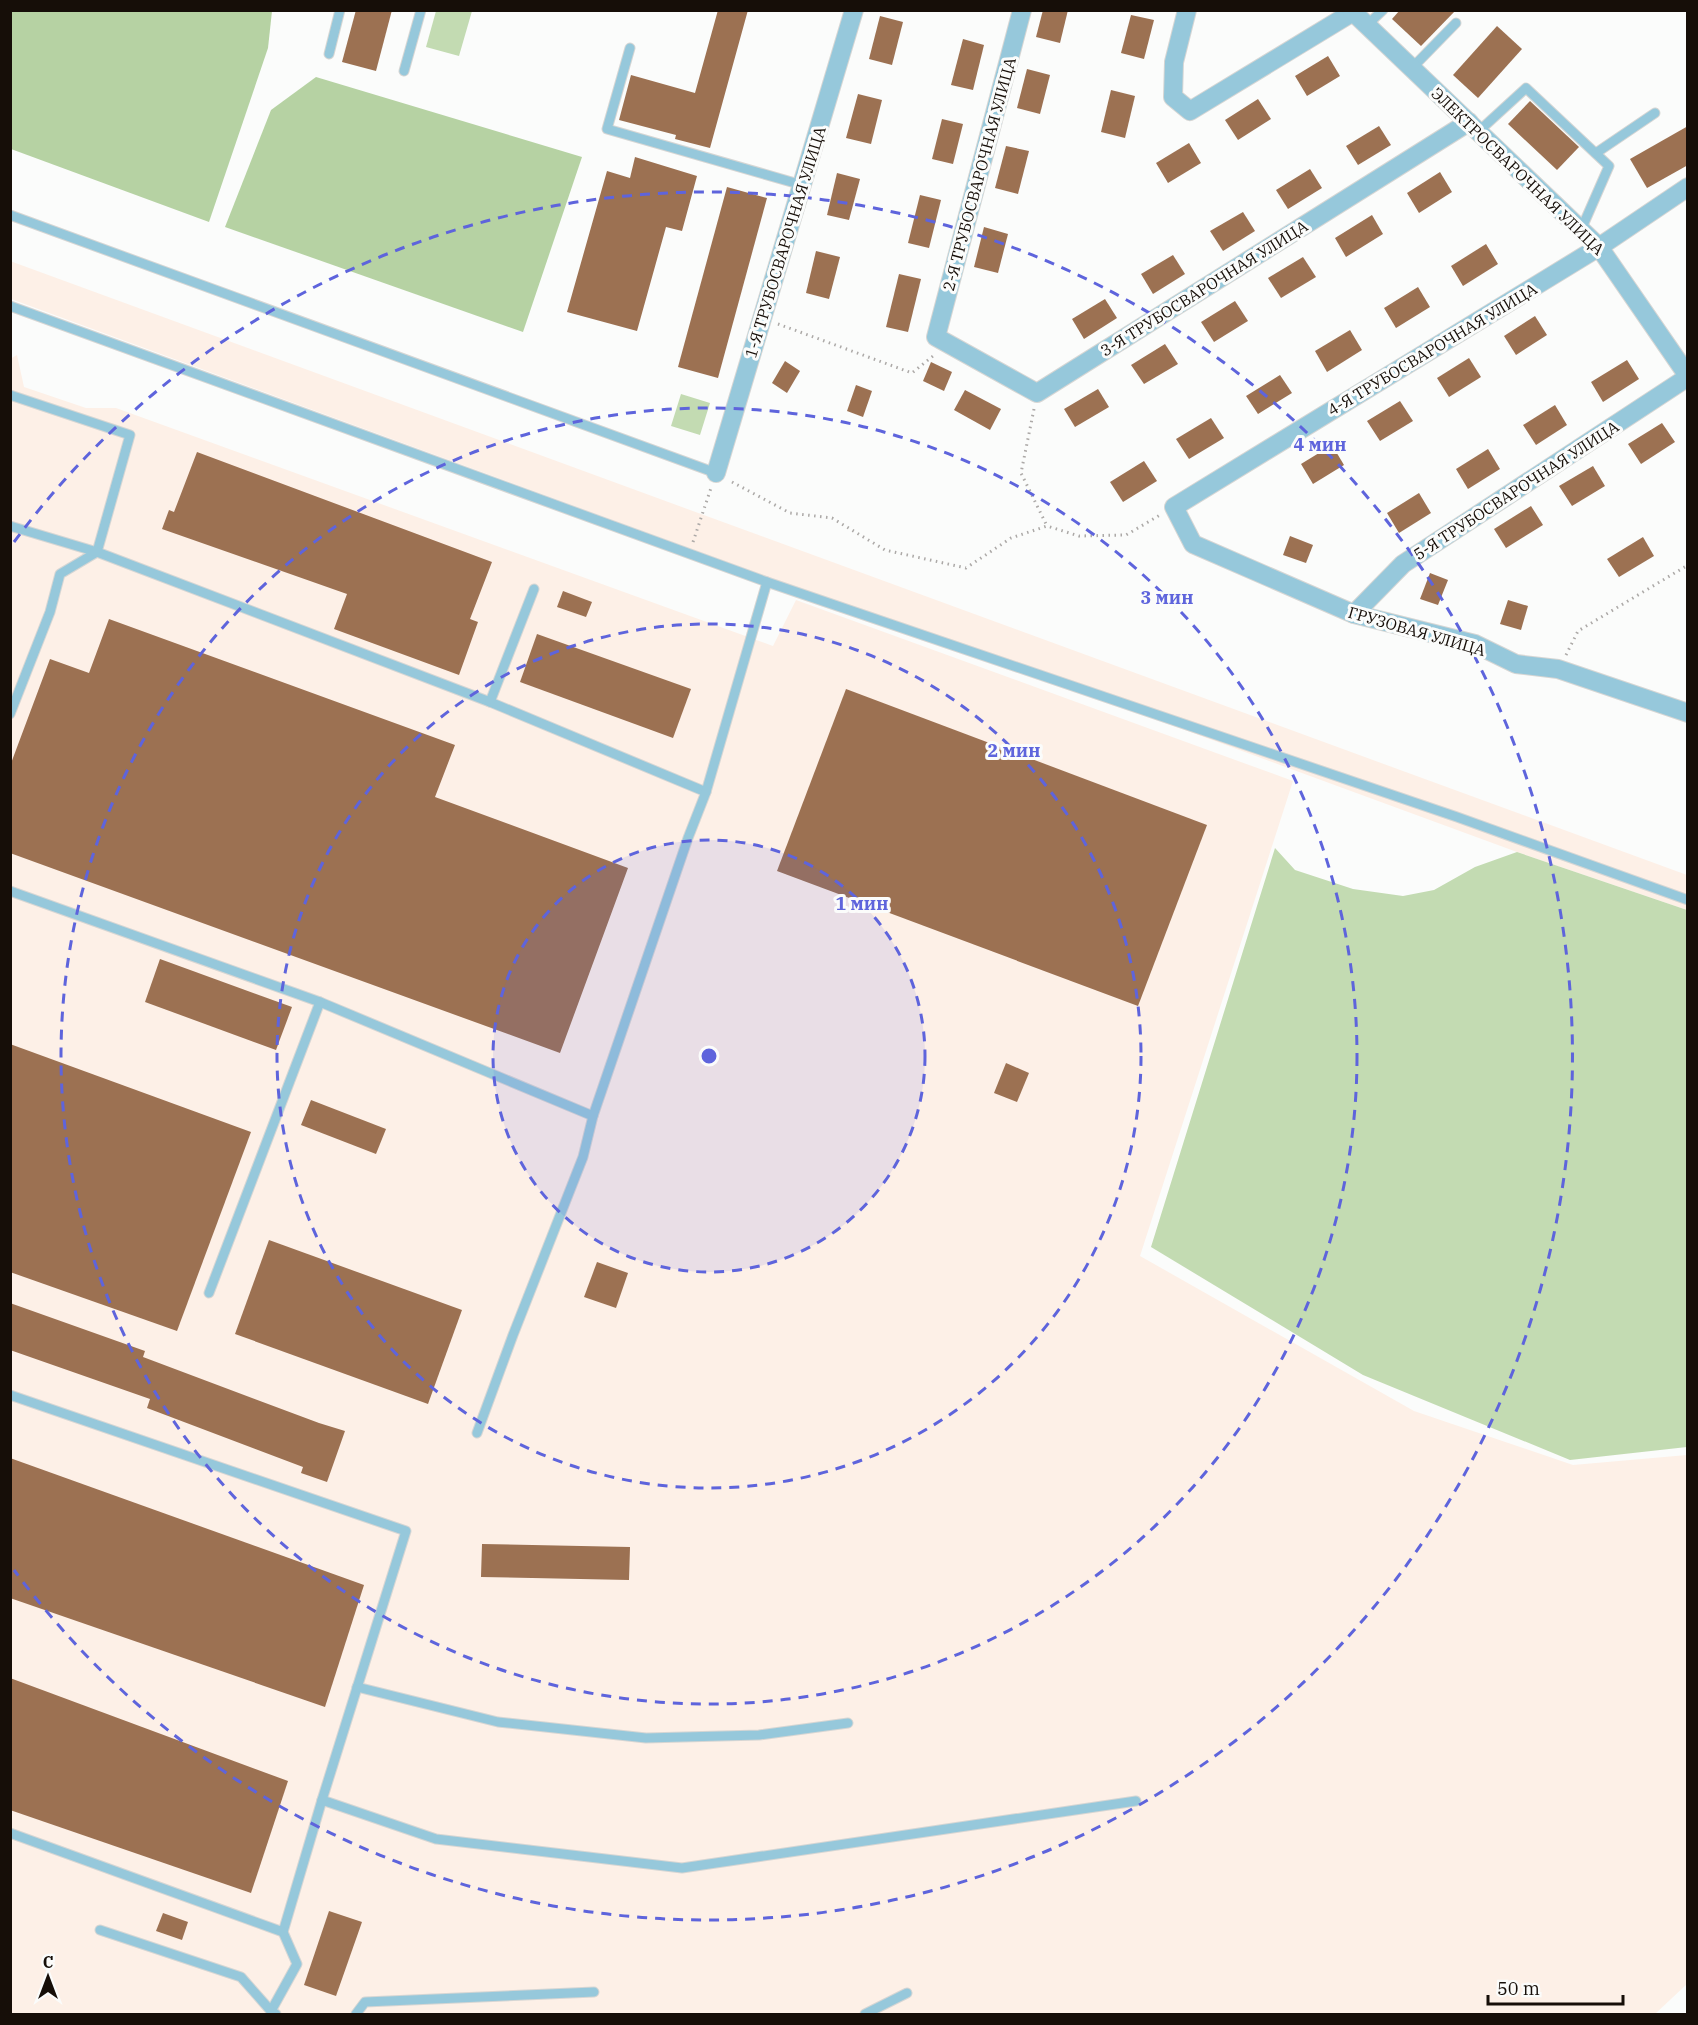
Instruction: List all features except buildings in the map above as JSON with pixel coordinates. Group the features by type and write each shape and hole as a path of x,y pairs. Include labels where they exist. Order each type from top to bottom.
{"street":[{"name":"1-Я ТРУБОСВАРОЧНАЯ УЛИЦА","path":"716,473 854,10"},
{"name":"2-Я ТРУБОСВАРОЧНАЯ УЛИЦА","path":"943,340 1022,10"},
{"path":"1187,10 1174,62 1173,97 1190,111 1352,11"},
{"name":"ЭЛЕКТРОСВАРОЧНАЯ УЛИЦА","path":"1352,11 1599,247 1688,377"},
{"name":"3-Я ТРУБОСВАРОЧНАЯ УЛИЦА","path":"1037,393 1474,126"},
{"name":"4-Я ТРУБОСВАРОЧНАЯ УЛИЦА","path":"1174,507 1599,247 1688,187"},
{"path":"943,340 1037,393"},
{"name":"5-Я ТРУБОСВАРОЧНАЯ УЛИЦА","path":"1354,614 1403,564 1688,377"},
{"name":"ГРУЗОВАЯ УЛИЦА","path":"1174,507 1193,544 1354,614 1475,645 1516,664 1558,669 1688,712"}],"lane":[{"path":"329,54 340,10"},
{"path":"404,71 421,10"},
{"path":"1367,26 1383,10"},
{"path":"1412,68 1456,23"},
{"path":"630,48 607,129 802,185"},
{"path":"1474,126 1526,88 1610,166 1581,230"},
{"path":"1596,153 1655,113"},
{"path":"10,215 716,473"},
{"path":"10,306 767,582 1446,813 1688,900"},
{"path":"10,395 130,435 97,552 60,574 50,612 10,714"},
{"path":"10,526 97,552 490,702 706,792"},
{"path":"477,1433 583,1157 593,1116 688,837 706,792 767,582"},
{"path":"490,702 534,589"},
{"path":"10,891 320,1002 593,1116"},
{"path":"209,1293 320,1002"},
{"path":"10,1395 406,1531 283,1932 297,1964 273,2013 241,1977 100,1930"},
{"path":"357,1687 498,1722 646,1738 759,1735 848,1723"},
{"path":"322,1800 436,1839 682,1868 1136,1801"},
{"path":"10,1833 283,1932"},
{"path":"356,2014 365,2002 594,1992"},
{"path":"865,2014 907,1993"}],"path":[{"path":"762,318 912,373 943,340"},
{"path":"1037,393 1022,473 1047,526"},
{"path":"716,473 789,513 832,518 885,550 966,567 1011,538 1047,526 1079,536 1126,535 1174,507"},
{"path":"689,553 708,497"},
{"path":"1558,669 1578,631 1688,565"}],"shaded area":[{"path":"10,261 1687,875 1687,910 1517,852 11,299"},
{"path":"17,355 24,387 86,408 116,408 773,646 796,600 1293,781 1140,1256 1414,1411 1573,1465 1687,1455 1687,1984 1655,2014 11,2014 10,359"}],"green space":[{"path":"10,11 272,11 268,48 209,222 11,149"},
{"path":"436,11 472,11 459,56 426,47"},
{"path":"316,77 582,157 523,332 225,227 271,110"},
{"path":"681,394 710,403 700,435 671,426"},
{"path":"1275,848 1295,870 1353,889 1403,896 1434,890 1475,867 1517,852 1687,910 1687,1447 1570,1460 1363,1375 1151,1247"}]}
